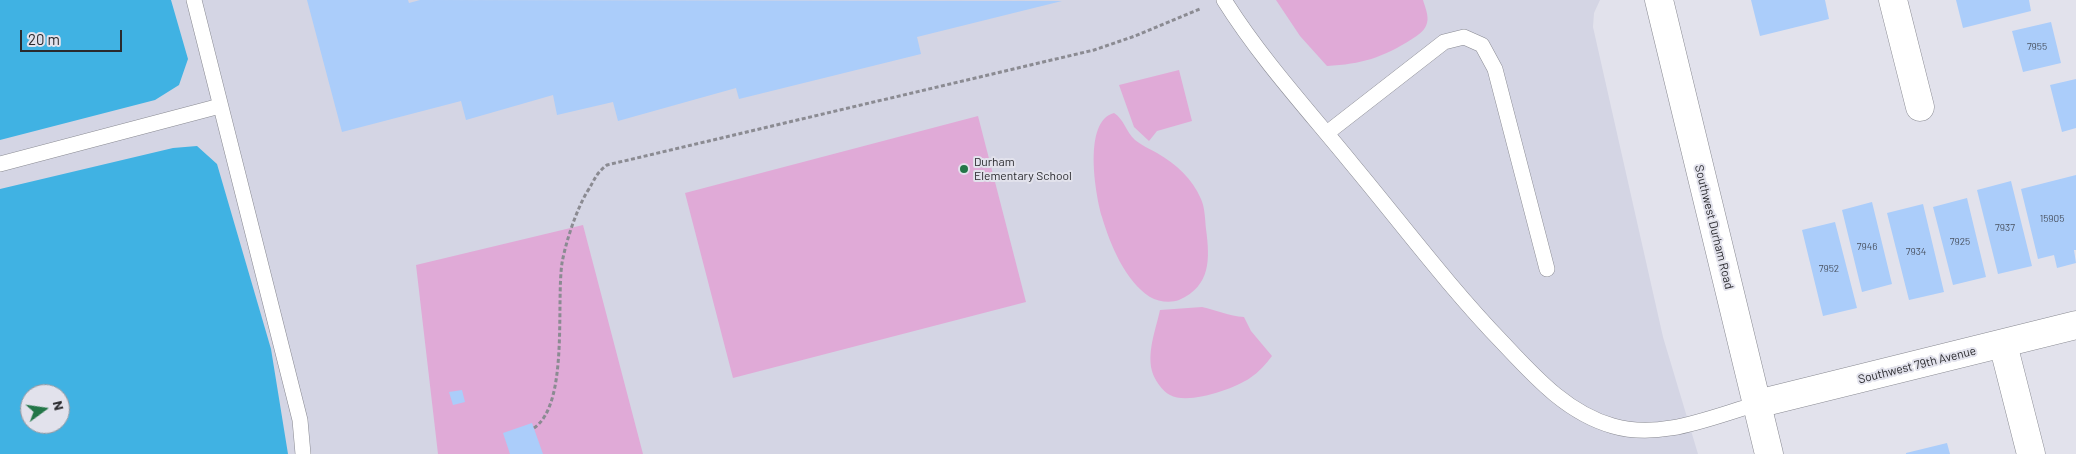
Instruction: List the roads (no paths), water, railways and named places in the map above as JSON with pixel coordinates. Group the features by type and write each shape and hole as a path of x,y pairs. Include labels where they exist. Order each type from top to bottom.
{"street":[{"name":"Southwest Durham Road","path":"1659,0 1769,454"},
{"path":"1893,0 1920,107"},
{"name":"Southwest 79th Avenue","path":"1757,404 2076,325"},
{"path":"2003,344 2031,454"}],"lane":[{"path":"194,0 300,420 303,454"},
{"path":"1224,0 1272,68 1467,306 1540,383 1572,408 1613,426 1639,431 1672,429 1757,404"},
{"path":"1327,133 1444,42 1464,37 1482,45 1495,69 1547,269"},
{"path":"0,164 220,106"}],"water":[{"path":"0,0 171,0 188,59 179,85 155,100 0,140"},
{"path":"197,146 217,164 271,349 288,454 0,454 0,189 173,148"}],"place":[{"name":"Durham Elementary School","path":"964,169"}]}
